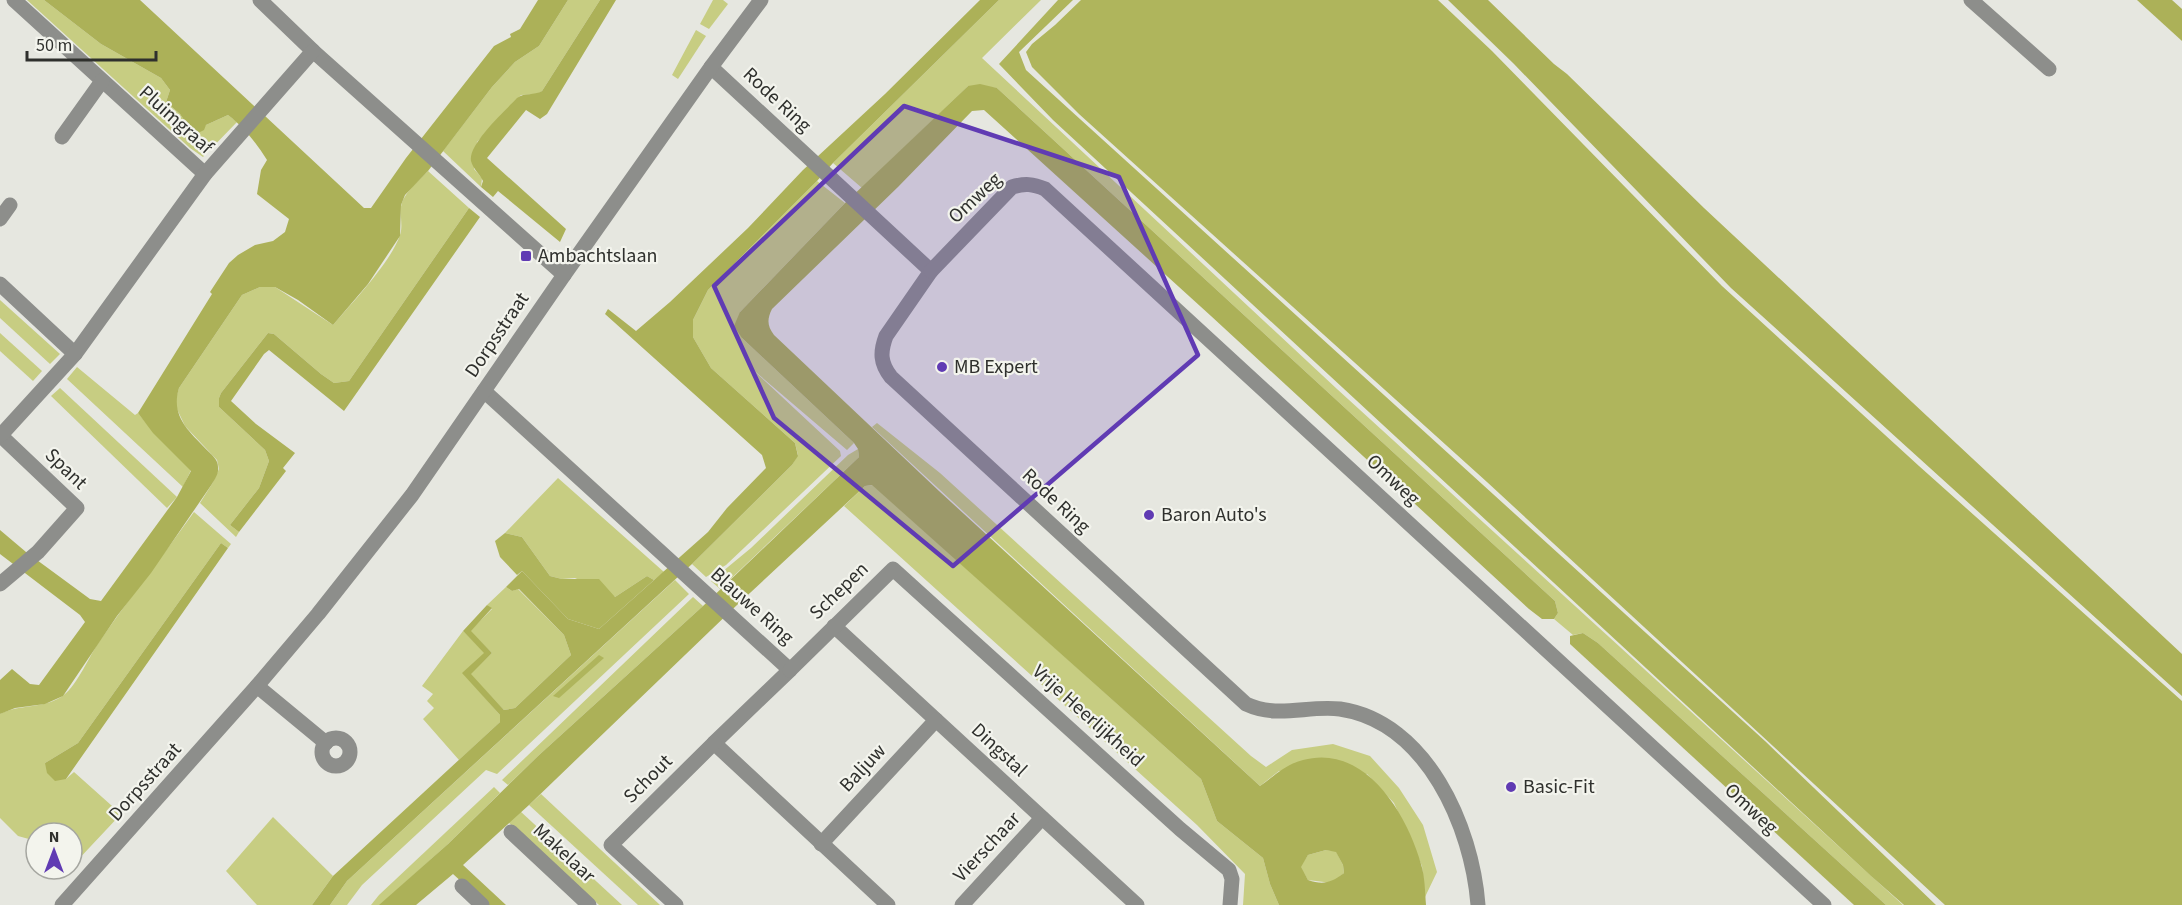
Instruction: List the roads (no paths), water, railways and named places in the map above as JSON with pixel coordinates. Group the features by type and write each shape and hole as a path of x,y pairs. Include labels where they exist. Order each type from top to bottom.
{"street":[{"name":"Pluimgraaf","path":"14,0 205,174"},
{"path":"260,0 313,51 564,275"},
{"name":"Dorpsstraat","path":"62,905 258,686 412,495 564,275 761,0"},
{"path":"1971,0 2049,69"},
{"name":"Pluimgraaf","path":"54,376 75,354 205,174 313,51"},
{"name":"Rode Ring","path":"711,67 931,271 886,336 882,346 882,361 891,376 1246,704 1256,709 1273,712 1329,708 1343,710 1369,718 1385,726 1401,739 1431,770 1453,807 1474,867 1478,905"},
{"path":"62,137 102,81"},
{"name":"Omweg","path":"931,271 1012,188 1023,183 1045,189 1824,905"},
{"path":"0,219 10,205"},
{"path":"0,285 75,354"},
{"name":"Spant","path":"0,584 38,552 76,508 0,435 54,376"},
{"name":"Blauwe Ring","path":"484,391 790,670 714,743"},
{"name":"Schepen","path":"790,670 893,568"},
{"name":"Vrije Heerlijkheid","path":"893,568 1228,870 1232,879 1230,905"},
{"name":"Dingstal","path":"834,626 1137,905"},
{"path":"258,686 326,743"},
{"name":"Baljuw","path":"821,844 936,720"},
{"path":"714,743 888,905"},
{"name":"Schout","path":"676,905 611,845 714,743"},
{"name":"Vierschaar","path":"962,905 1042,818"},
{"name":"Makelaar","path":"511,832 589,905"},
{"path":"462,886 482,905"}],"place":[{"name":"Ambachtslaan","path":"526,256"},
{"name":"MB Expert","path":"942,367"},
{"name":"Baron Auto's","path":"1149,515"},
{"name":"Basic-Fit","path":"1511,787"}]}
